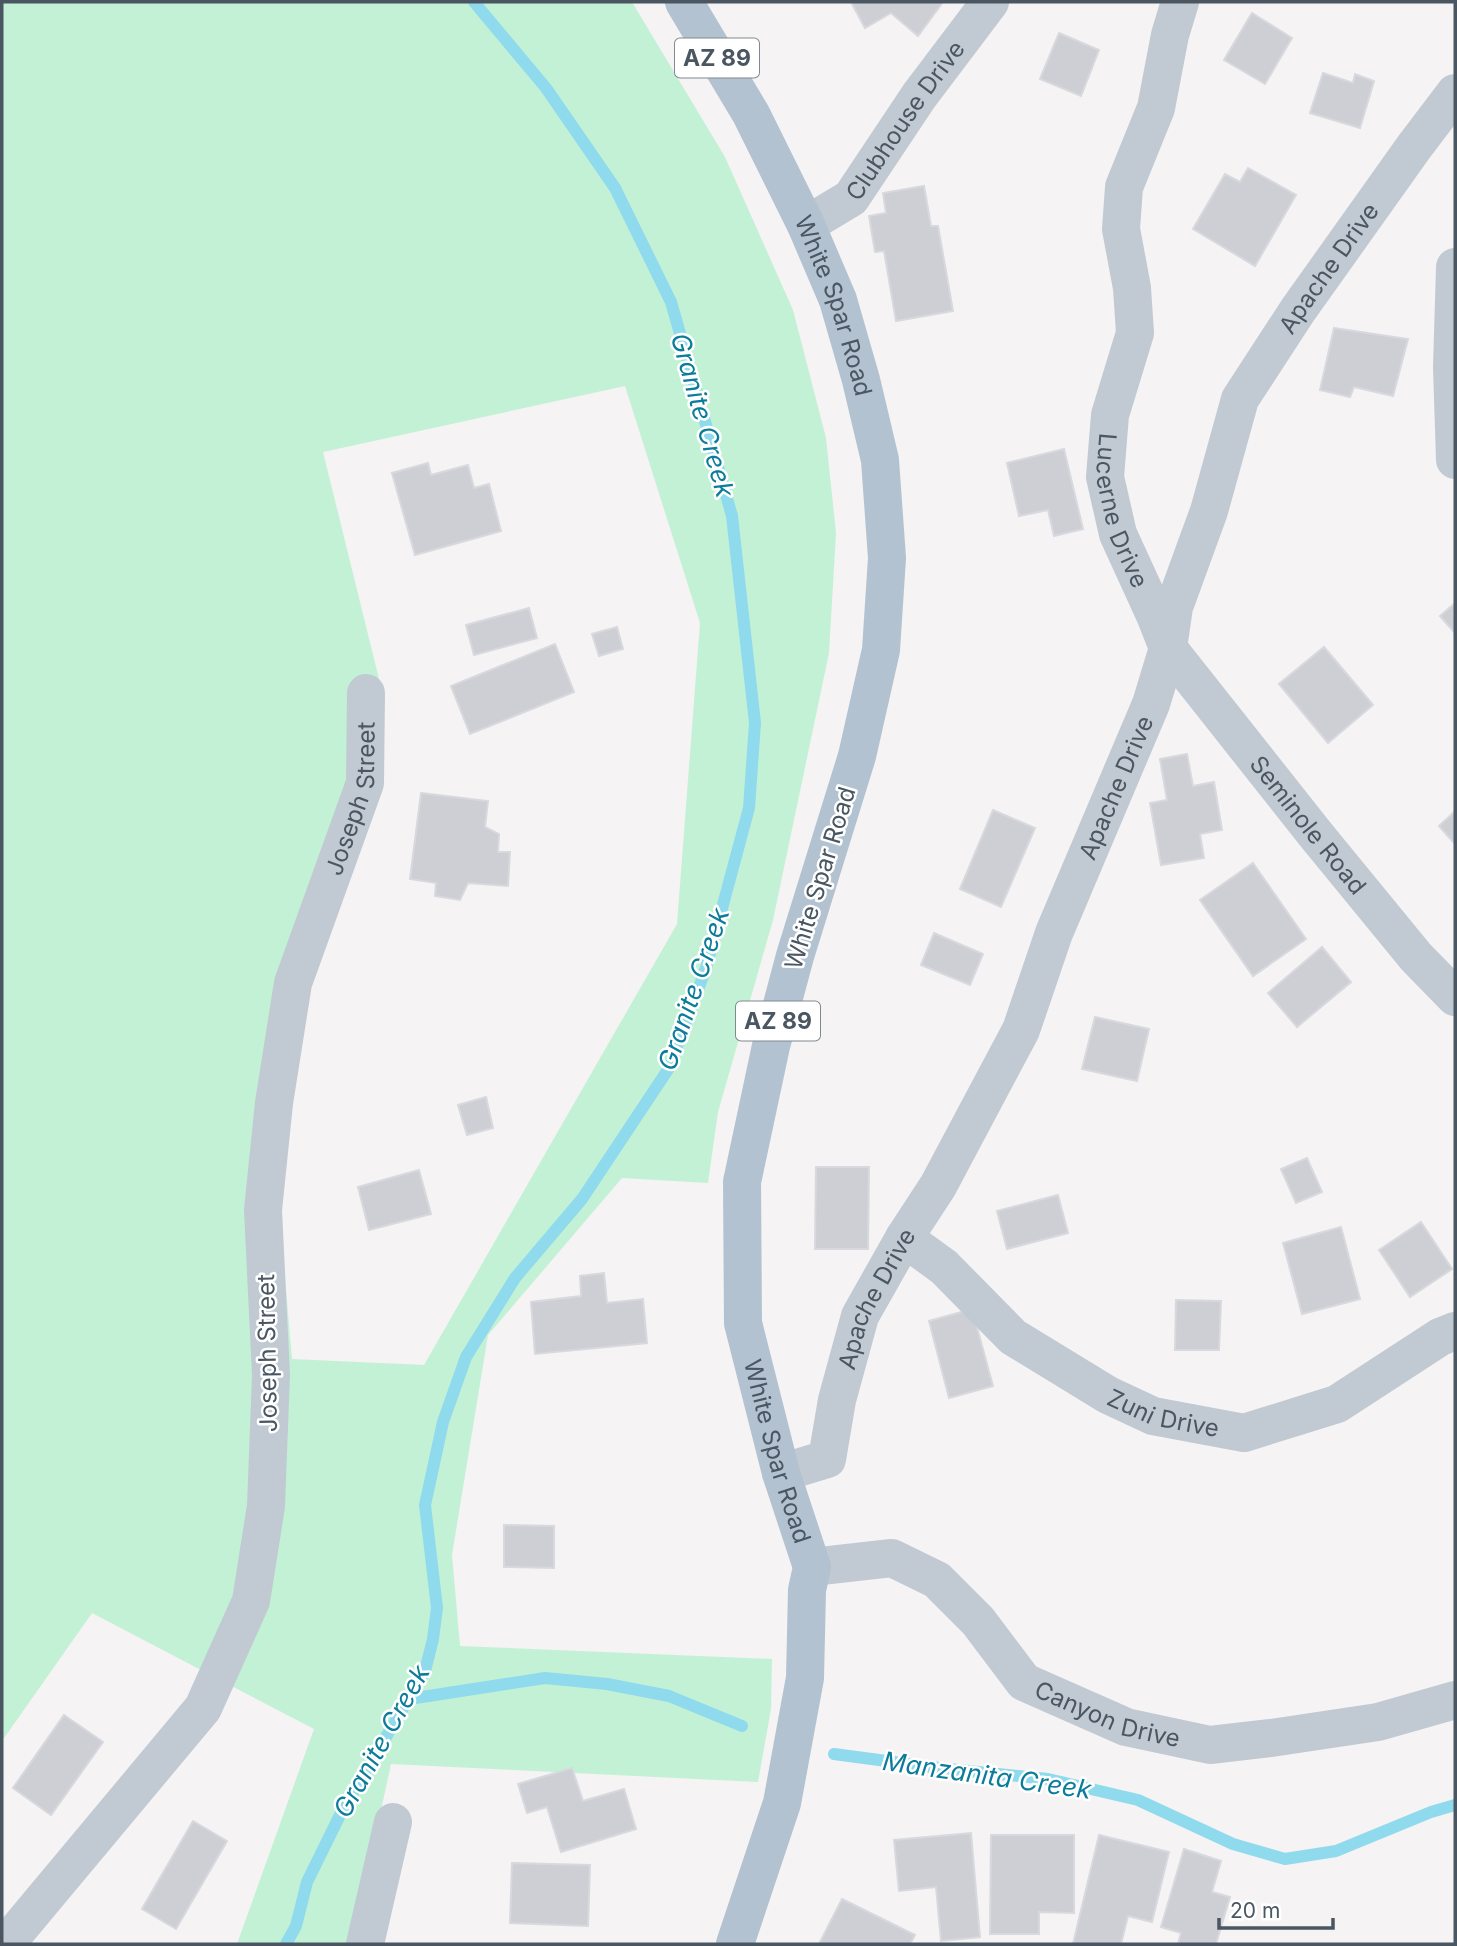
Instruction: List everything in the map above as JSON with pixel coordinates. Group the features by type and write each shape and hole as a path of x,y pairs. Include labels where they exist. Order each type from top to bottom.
{"main road":[{"name":"White Spar Road","path":"684,2 751,114 806,225 838,300 880,460 887,558 881,650 857,756 795,956 771,1046 742,1182 743,1323 782,1473 811,1567 807,1590 804,1678 782,1803 735,1944"}],"street":[{"name":"Clubhouse Drive","path":"806,225 851,198 919,96 990,2"},
{"name":"Lucerne Drive","path":"1168,648 1118,534 1105,477 1110,415 1135,333 1132,288 1121,229 1124,187 1156,108 1170,35 1180,2"},
{"name":"Apache Drive","path":"782,1473 827,1459 837,1400 860,1315 904,1238 938,1186 1021,1030 1054,933 1151,704 1168,648 1174,607 1209,511 1240,399 1298,310 1455,93"},
{"path":"1455,267 1452,367 1455,460"},
{"name":"Seminole Road","path":"1168,648 1416,957 1455,997"},
{"name":"Joseph Street","path":"6,1944 203,1708 251,1601 266,1506 271,1375 263,1210 274,1102 293,984 365,783 366,693"},
{"name":"Zuni Drive","path":"904,1238 944,1267 1013,1337 1108,1395 1153,1416 1244,1433 1337,1404 1440,1337 1455,1331"},
{"name":"Canyon Drive","path":"811,1567 892,1558 937,1580 978,1621 1024,1682 1126,1727 1210,1745 1378,1722 1455,1700"},
{"path":"365,1944 393,1822"}],"green space":[{"path":"2,2 632,2 725,157 793,310 826,438 836,533 829,653 773,920 718,1112 708,1183 622,1178 488,1335 452,1555 460,1646 772,1659 771,1709 758,1782 391,1764 352,1944 237,1944 314,1729 92,1613 2,1741","holes":["625,386 700,623 677,924 424,1365 292,1359 279,1209 304,989 381,687 323,452"]}],"building":[{"path":"851,2 943,2 918,36 891,13 865,28"},
{"path":"1252,13 1292,38 1265,84 1224,60"},
{"path":"1059,33 1099,50 1081,96 1040,79"},
{"path":"1323,73 1353,83 1355,74 1374,81 1360,128 1310,113"},
{"path":"1248,168 1296,195 1255,266 1193,229 1225,174 1240,182"},
{"path":"924,186 931,226 938,226 953,311 896,321 884,251 875,252 869,216 886,213 883,193"},
{"path":"1334,328 1408,339 1393,396 1354,387 1350,397 1320,390"},
{"path":"1064,449 1083,529 1054,536 1048,510 1019,516 1007,463"},
{"path":"428,463 431,475 468,465 474,488 489,484 501,531 415,555 392,473"},
{"path":"1455,603 1455,633 1440,616"},
{"path":"529,608 537,638 474,655 466,625"},
{"path":"617,627 623,649 599,656 592,634"},
{"path":"555,644 574,692 470,734 451,686"},
{"path":"1324,647 1373,705 1328,743 1279,684"},
{"path":"1187,754 1193,786 1214,782 1222,830 1200,834 1204,858 1161,865 1150,803 1167,800 1160,759"},
{"path":"421,793 488,801 485,827 499,834 498,852 510,852 508,886 468,883 460,900 435,896 436,883 410,879"},
{"path":"993,810 1035,828 1001,907 960,889"},
{"path":"1455,811 1455,844 1439,826"},
{"path":"1253,863 1306,939 1253,976 1200,900"},
{"path":"934,933 983,954 970,985 921,965"},
{"path":"1322,947 1351,982 1297,1027 1268,993"},
{"path":"1095,1017 1149,1029 1137,1081 1082,1069"},
{"path":"486,1097 493,1128 467,1135 458,1105"},
{"path":"1307,1158 1322,1192 1296,1203 1281,1169"},
{"path":"816,1167 869,1167 868,1249 815,1249"},
{"path":"419,1170 431,1214 369,1230 358,1187"},
{"path":"1058,1195 1068,1233 1007,1249 997,1211"},
{"path":"1421,1222 1452,1269 1410,1297 1379,1250"},
{"path":"1341,1227 1360,1299 1302,1314 1283,1243"},
{"path":"604,1273 607,1303 643,1299 647,1343 535,1354 531,1302 581,1296 580,1276"},
{"path":"1176,1300 1221,1301 1219,1350 1175,1350"},
{"path":"972,1309 993,1386 949,1398 929,1321"},
{"path":"504,1525 554,1526 554,1568 504,1567"},
{"path":"64,1715 103,1742 51,1815 13,1788"},
{"path":"572,1768 583,1801 624,1789 636,1829 561,1852 547,1807 527,1813 518,1784"},
{"path":"193,1821 227,1841 176,1929 142,1909"},
{"path":"971,1833 980,1937 941,1941 936,1887 899,1891 894,1840"},
{"path":"991,1835 1074,1835 1074,1913 1039,1912 1039,1934 990,1934"},
{"path":"1099,1835 1169,1852 1152,1922 1128,1916 1121,1944 1073,1944"},
{"path":"1184,1849 1221,1861 1212,1892 1230,1897 1216,1944 1178,1944 1181,1933 1161,1927"},
{"path":"512,1863 590,1865 588,1926 510,1923"},
{"path":"842,1899 915,1935 910,1944 819,1944"}],"waterway":[{"name":"Granite Creek","path":"286,1944 296,1926 307,1882 341,1813 425,1671 437,1608 425,1505 443,1422 466,1357 515,1278 582,1199 669,1068 706,968 749,808 755,723 732,516 671,302 615,188 546,88 474,2"},
{"name":"Manzanita Creek","path":"409,1699 545,1678 607,1684 669,1696 742,1726"},
{"name":"Manzanita Creek","path":"834,1754 1048,1779 1138,1800 1233,1844 1285,1859 1336,1851 1431,1812 1455,1805"}]}
